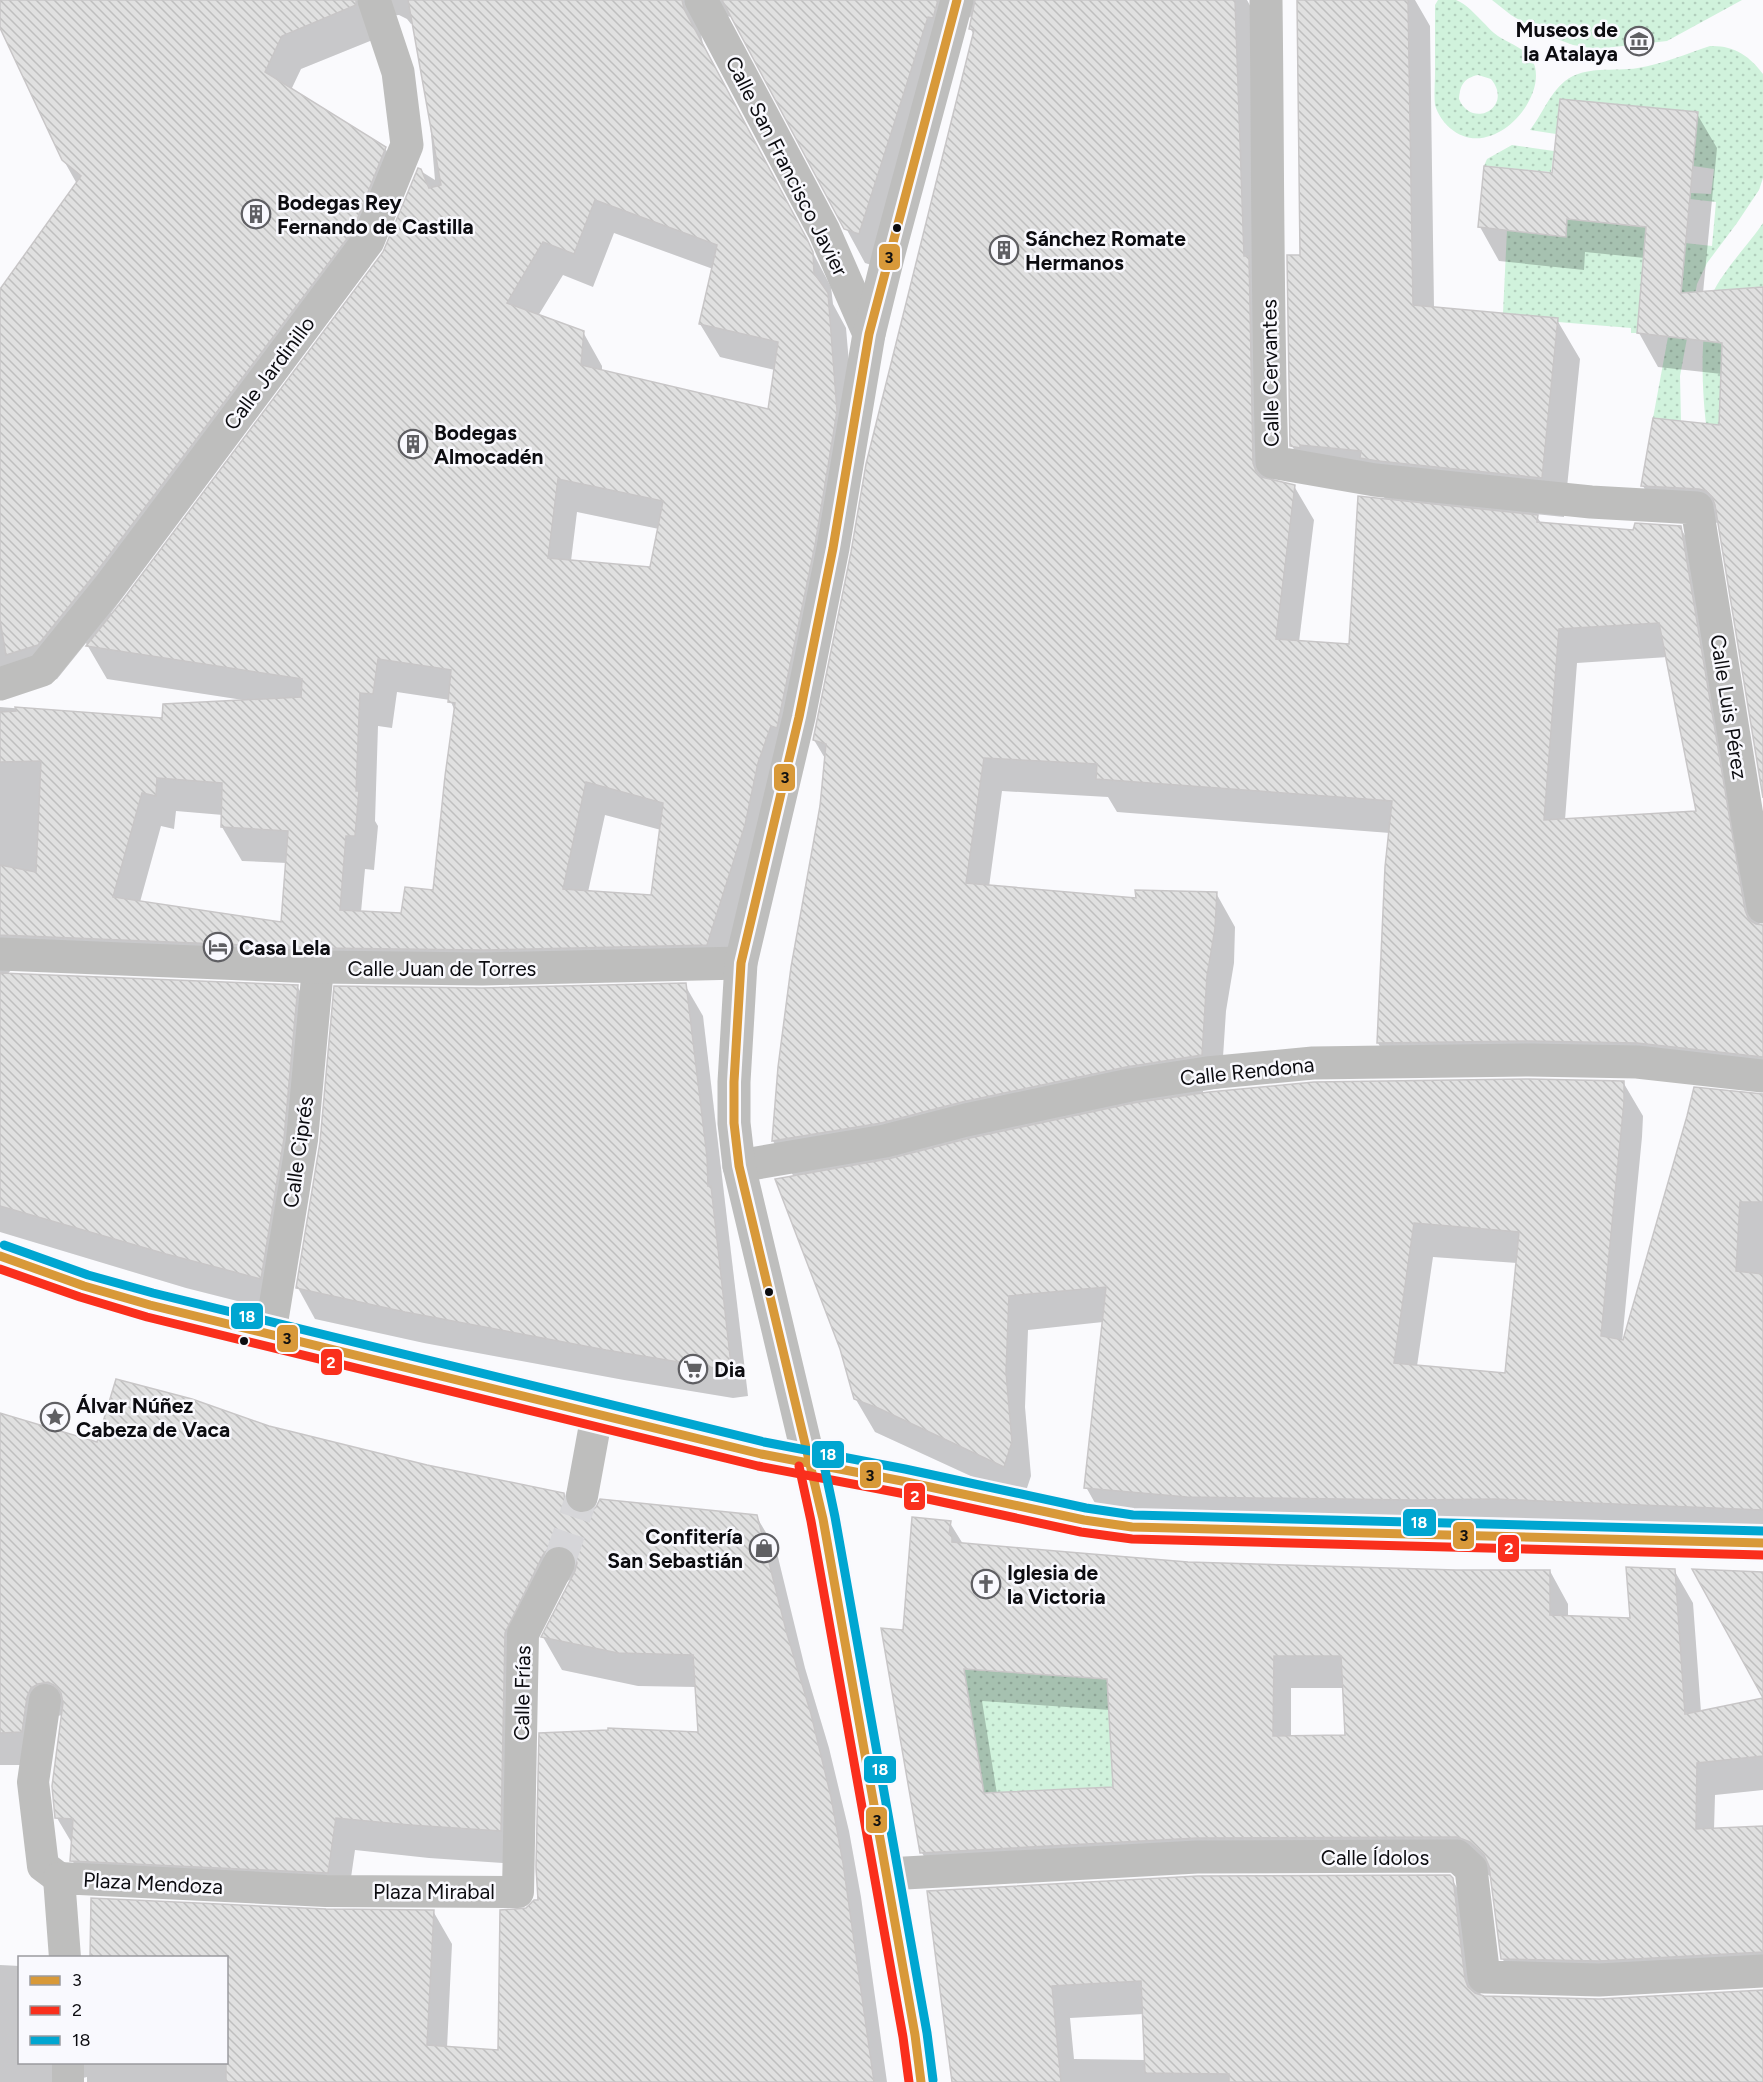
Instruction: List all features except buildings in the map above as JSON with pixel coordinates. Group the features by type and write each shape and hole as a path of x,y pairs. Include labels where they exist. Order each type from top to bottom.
{"street":[{"name":"Calle Jardinillo","path":"0,684 42,670 110,586 368,241 407,145 398,72 374,0"},
{"name":"Calle San Francisco Javier","path":"701,0 824,231 868,334"},
{"path":"921,2082 915,2035 825,1530 739,1166 734,1123 734,1082 741,963 799,717 829,570 868,334 957,0"},
{"name":"Calle Cervantes","path":"1266,0 1269,200 1267,329 1272,462 1399,483 1591,502 1697,508"},
{"name":"Calle Luis Pérez","path":"1697,508 1763,907"},
{"name":"Calle Juan de Torres","path":"0,954 318,968 483,969 741,963"},
{"name":"Calle Ciprés","path":"270,1335 302,1140 318,968"},
{"name":"Calle Rendona","path":"739,1166 885,1141 966,1120 1130,1085 1207,1073 1278,1066 1313,1063 1529,1059 1637,1062 1763,1076"},
{"path":"0,1256 84,1286 270,1335 761,1454 1084,1520 1132,1527 1763,1543"},
{"path":"582,1496 597,1414"},
{"name":"Calle Frías","path":"519,1831 523,1634 559,1563"},
{"path":"45,1700 33,1782 43,1866 59,1878"},
{"name":"Plaza Mirabal","path":"326,1891 518,1892 519,1831"},
{"name":"Calle Ídolos","path":"886,1874 1197,1857 1457,1856 1472,1869 1484,1977 1599,1980 1763,1971"},
{"name":"Plaza Mendoza","path":"65,1956 59,1878 326,1891"},
{"path":"68,2064 68,2082"}],"green space":[{"path":"1438,0 1461,2 1499,37 1528,55 1535,67 1536,82 1531,97 1522,112 1496,133 1481,138 1465,137 1450,128 1437,111 1435,105 1435,5","holes":["1478,75 1491,79 1497,89 1498,98 1494,106 1481,114 1473,113 1465,108 1459,99 1464,83 1469,78"]},
{"path":"1492,0 1742,0 1667,41 1596,49 1573,45 1541,33 1511,15"},
{"path":"1710,46 1726,47 1740,53 1763,74 1763,178 1759,190 1707,263 1697,284 1680,376 1681,421 1653,418 1668,337 1677,337 1685,243 1712,246 1716,202 1690,199 1691,193 1711,194 1714,169 1693,166 1698,113 1560,99 1556,134 1530,130 1554,92 1573,76 1591,71 1647,66"},
{"path":"1512,145 1554,151 1551,172 1484,166 1487,159"},
{"path":"1567,219 1646,227 1637,333 1631,333 1631,328 1558,322 1557,318 1503,313 1507,230 1565,237"},
{"path":"1763,223 1763,287 1724,290 1720,425 1706,424 1703,394 1703,341 1708,309 1716,286"},
{"path":"964,1669 1107,1679 1113,1787 984,1793"}],"tunnel":[{"path":"559,1563 582,1496"}],"transit line":[{"name":"3","path":"921,2082 915,2035 823,1519 739,1166 734,1123 734,1082 741,963 799,717 833,548 869,334 957,0"},
{"name":"18","path":"4,1245 88,1275 153,1293 764,1442 905,1469 1086,1508 1133,1515 1763,1531"},
{"name":"3","path":"0,1256 84,1286 150,1305 761,1454 1084,1520 1132,1527 1763,1543"},
{"name":"2","path":"0,1269 147,1317 758,1466 900,1493 1081,1532 1132,1539 1763,1555"},
{"name":"18","path":"823,1460 927,2033 933,2080"},
{"name":"2","path":"799,1466 811,1521 903,2037 909,2082"}],"place":[{"name":"Museos de la Atalaya","path":"1639,41"},
{"name":"Bodegas Rey Fernando de Castilla","path":"256,214"},
{"name":"Sánchez Romate Hermanos","path":"1004,250"},
{"name":"Bodegas Almocadén","path":"413,444"},
{"name":"Casa Lela","path":"218,947"},
{"name":"Dia","path":"693,1369"},
{"name":"Álvar Núñez Cabeza de Vaca","path":"55,1417"},
{"name":"Confitería San Sebastián","path":"764,1548"},
{"name":"Iglesia de la Victoria","path":"986,1584"}]}
